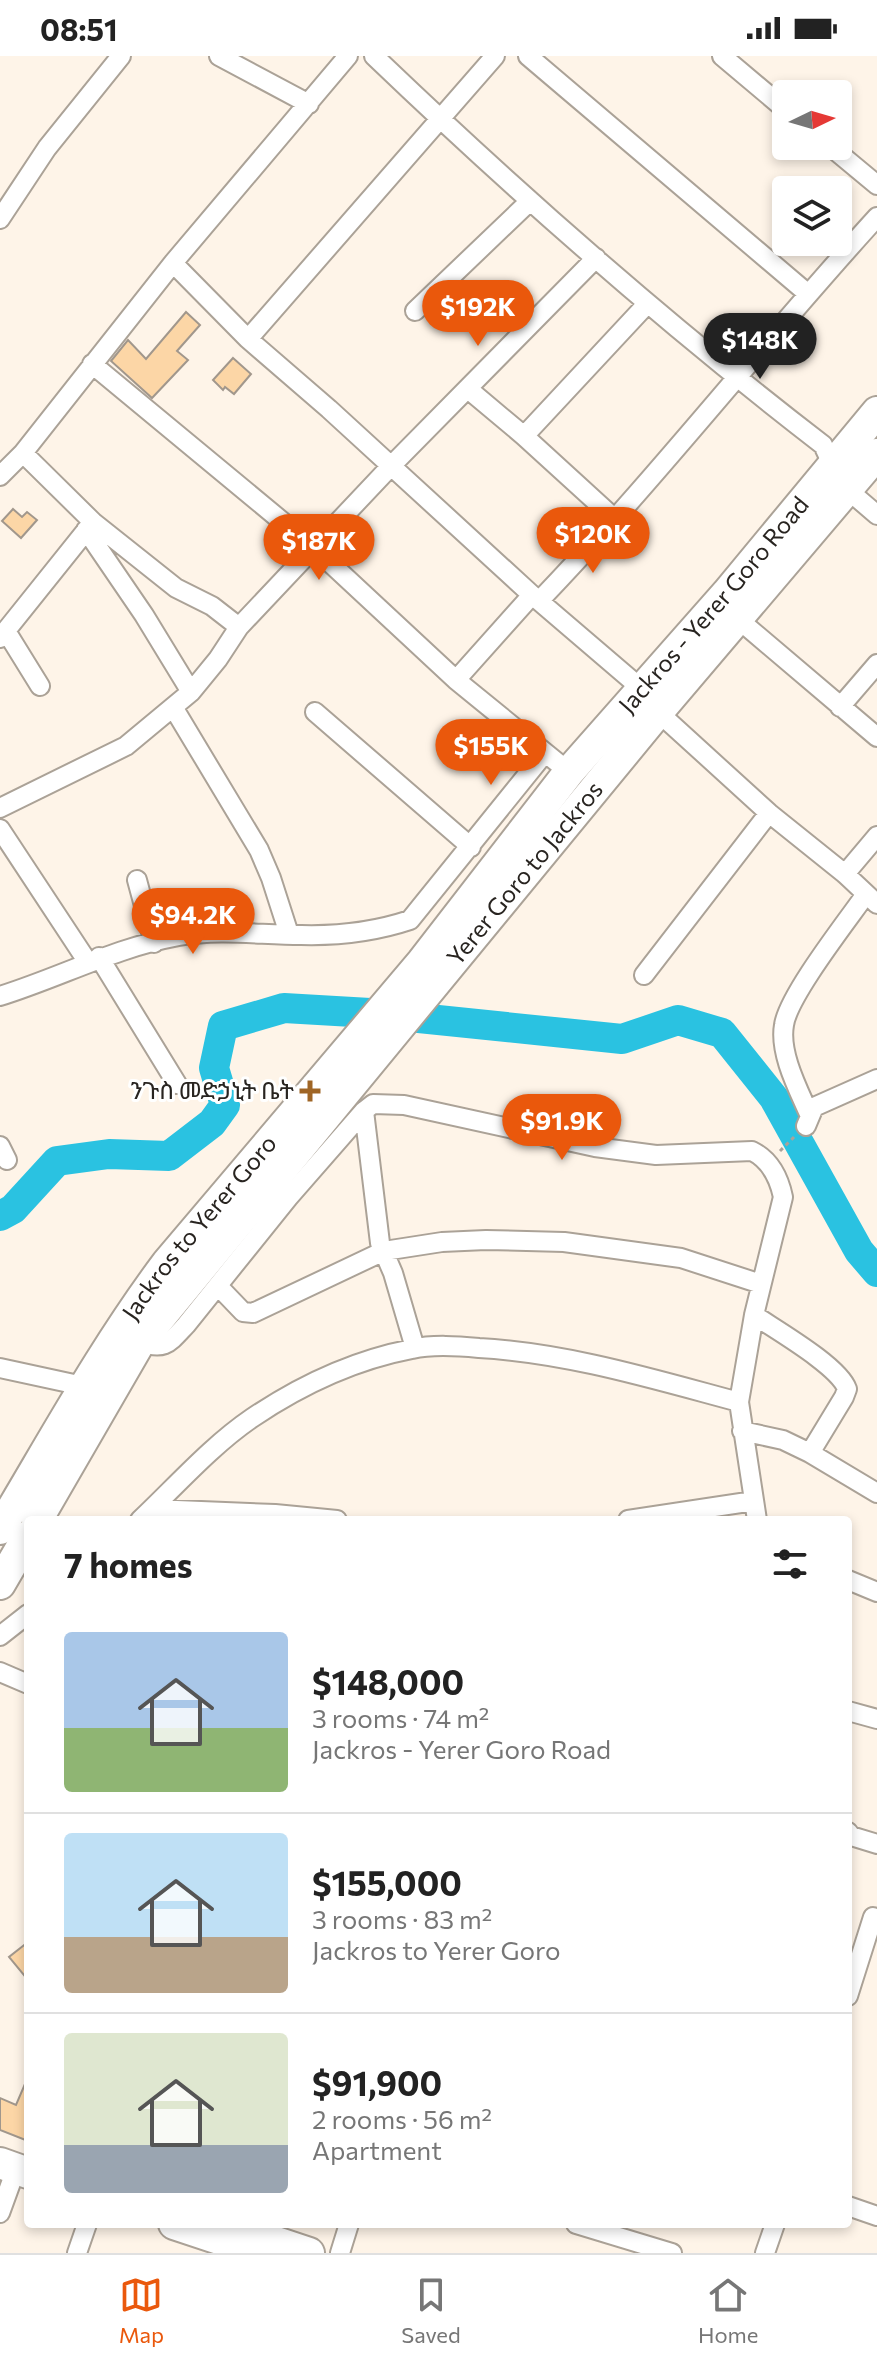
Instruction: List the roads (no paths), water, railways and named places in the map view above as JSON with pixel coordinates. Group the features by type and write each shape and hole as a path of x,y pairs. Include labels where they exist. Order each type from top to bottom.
{"main road":[{"name":"Jackros - Yerer Goro Road","path":"550,796 569,772 651,701 766,547 840,477 877,412"},
{"name":"Yerer Goro to Jackros","path":"140,1342 622,758 651,701 738,619 840,477 877,454"},
{"name":"Jackros to Yerer Goro","path":"0,1529 88,1377 167,1263 422,962 550,796"},
{"path":"39,1516 140,1342"},
{"path":"0,1584 24,1543"},
{"path":"186,2228 261,2253"},
{"path":"235,2228 309,2253"}],"street":[{"path":"0,219 47,148 121,56"},
{"path":"219,56 309,104"},
{"path":"0,476 23,453 173,263 348,56"},
{"path":"374,56 438,118 647,304 735,378 823,445 840,477 877,515"},
{"path":"248,339 495,56"},
{"path":"528,56 807,293"},
{"path":"722,56 772,98"},
{"path":"847,160 877,185"},
{"path":"415,311 530,201"},
{"path":"456,680 615,519 807,293 877,217"},
{"path":"0,808 126,746 191,692 239,627 313,547 596,258"},
{"path":"173,263 248,339 651,701 769,813 872,899 796,997 783,1026 790,1064 807,1120 814,1107 877,1079"},
{"path":"524,436 647,304"},
{"path":"92,364 313,547 456,680 569,772"},
{"path":"468,389 615,519"},
{"path":"23,453 90,526 191,692"},
{"path":"90,526 176,588 212,606 239,627"},
{"path":"40,686 3,635 90,526"},
{"path":"738,619 877,737"},
{"path":"840,707 877,664"},
{"path":"173,707 259,850 289,934"},
{"path":"315,712 471,847"},
{"path":"0,996 93,959 180,936 237,931 300,936 388,927 410,920 544,754"},
{"path":"644,975 769,813"},
{"path":"0,829 177,1084"},
{"path":"845,874 877,836"},
{"path":"137,880 154,943"},
{"path":"140,1342 157,1348 169,1344 288,1198 373,1104 404,1105 547,1138 656,1155 752,1151 762,1156 779,1180 783,1197 754,1315 739,1402 756,1516"},
{"path":"364,1111 377,1226 415,1348"},
{"path":"218,1286 243,1312 253,1313 384,1251 442,1242 486,1240 564,1242 681,1258 761,1284"},
{"path":"754,1315 833,1370 845,1382 847,1389 844,1397 810,1453"},
{"path":"146,1515 211,1451 250,1419 332,1372 415,1348 461,1347 536,1353 739,1402"},
{"path":"0,1368 88,1377"},
{"path":"742,1431 783,1440 877,1493"},
{"path":"655,1516 754,1501"},
{"path":"146,1515 293,1516"},
{"path":"852,1582 877,1592"},
{"path":"0,1636 24,1617"},
{"path":"0,1672 24,1682"},
{"path":"852,1712 877,1719"},
{"path":"852,1837 877,1844"},
{"path":"852,1983 873,1917"},
{"path":"0,2213 14,2161"},
{"path":"852,2207 877,2216"},
{"path":"77,2253 86,2228"},
{"path":"340,2253 348,2228"},
{"path":"589,2228 668,2253"},
{"path":"765,2253 774,2228"}],"waterway":[{"path":"0,1216 13,1209 57,1161 109,1154 169,1156 212,1123 225,1105 214,1068 223,1026 284,1008 370,1013 622,1039 678,1020 722,1033 774,1098 859,1251 877,1272"}],"place":[{"name":"ንጉስ መድኃኒት ቤት","path":"310,1091"}]}
